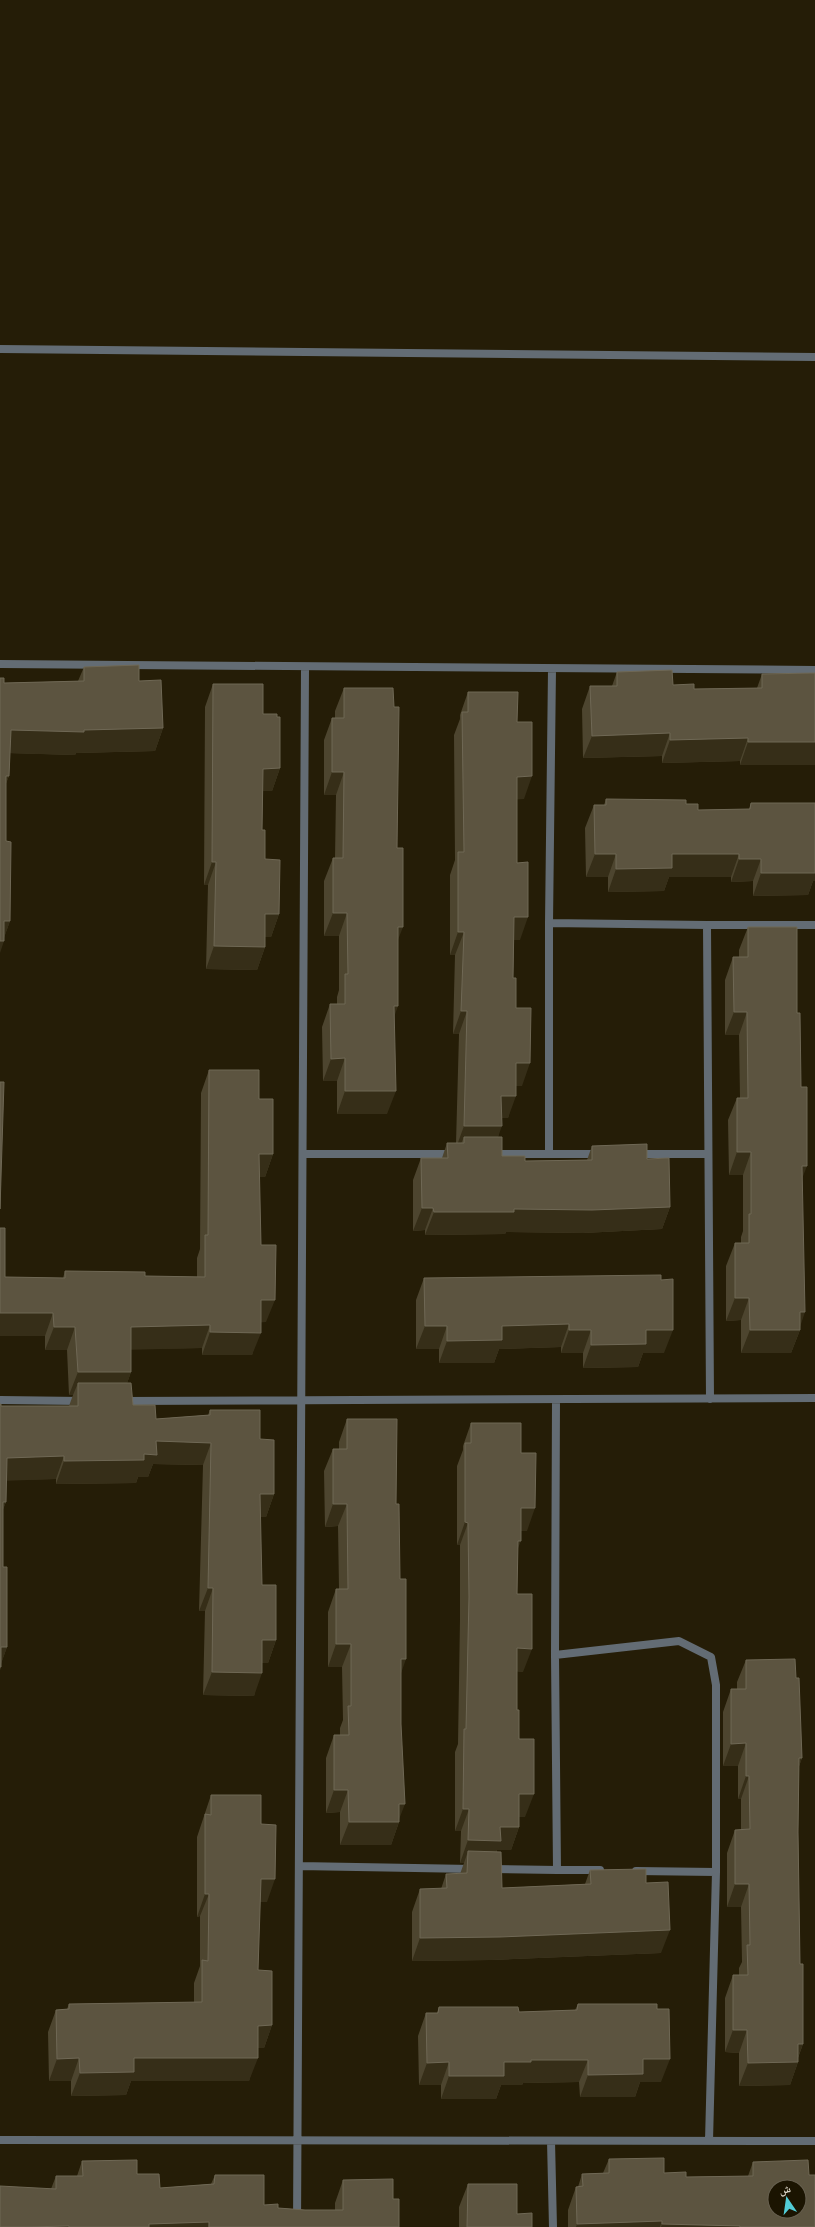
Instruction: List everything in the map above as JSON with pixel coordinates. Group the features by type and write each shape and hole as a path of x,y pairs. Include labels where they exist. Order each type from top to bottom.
{"street":[{"path":"0,349 815,356"},
{"path":"0,664 305,668 815,670"},
{"path":"297,2227 305,668"},
{"path":"550,1154 549,923 552,669"},
{"path":"549,923 815,925"},
{"path":"707,925 710,1399"},
{"path":"303,1154 462,1154"},
{"path":"486,1154 605,1154"},
{"path":"629,1154 708,1154"},
{"path":"114,1401 815,1398"},
{"path":"0,1400 91,1401"},
{"path":"556,1400 555,1655 557,1870"},
{"path":"555,1655 679,1641 711,1658 716,1685 716,1872 709,2141"},
{"path":"299,1866 613,1871"},
{"path":"629,1871 716,1872"},
{"path":"0,2140 815,2141"},
{"path":"551,2141 553,2227"}],"building":[{"path":"139,665 139,681 161,680 163,728 84,730 84,732 11,730 9,776 6,776 6,841 11,842 10,921 4,921 4,941 0,941 0,678 4,678 4,683 84,681 84,667"},
{"path":"672,670 673,685 694,684 694,689 762,688 762,674 815,673 815,742 748,742 748,738 670,740 670,733 592,736 590,686 617,686 617,672"},
{"path":"213,684 263,684 263,714 277,714 277,717 280,717 280,768 263,769 262,830 265,830 265,859 280,860 279,914 265,914 265,947 214,946 216,862 212,862"},
{"path":"344,688 393,688 394,707 399,707 397,848 403,848 403,927 398,927 398,1006 394,1006 396,1091 345,1091 345,1058 331,1059 330,1004 345,1004 345,974 348,974 347,913 333,913 333,858 343,858 344,772 332,772 332,718 344,718"},
{"path":"468,692 518,692 517,722 532,722 532,776 517,777 517,863 528,862 528,917 514,917 513,978 516,978 516,1008 531,1008 530,1063 516,1063 516,1096 501,1096 502,1126 464,1126 467,1011 461,1011 464,932 458,932 458,852 464,852 462,712 468,712"},
{"path":"606,799 686,800 686,804 698,804 698,810 750,809 751,803 815,803 815,873 761,873 761,859 739,859 739,854 672,854 672,868 616,869 616,854 595,854 594,805 606,805"},
{"path":"748,927 797,927 797,1013 800,1013 801,1087 807,1087 807,1166 802,1166 805,1312 800,1312 800,1330 750,1330 749,1298 735,1298 735,1243 749,1243 749,1214 751,1214 751,1152 737,1152 737,1098 748,1098 747,1012 734,1012 733,957 748,957"},
{"path":"209,1070 259,1070 259,1099 273,1099 273,1154 259,1154 261,1245 276,1245 275,1300 261,1300 261,1333 210,1332 210,1325 131,1327 131,1372 78,1372 75,1327 54,1327 53,1313 0,1313 0,1228 5,1228 5,1277 65,1278 65,1271 145,1272 145,1276 205,1277 205,1235 208,1235"},
{"path":"0,1082 4,1082 0,1209"},
{"path":"464,1137 502,1137 502,1156 525,1156 525,1161 592,1160 592,1146 647,1144 647,1159 669,1158 670,1207 592,1210 514,1209 514,1212 434,1212 433,1208 422,1208 421,1158 448,1158 447,1143 464,1143"},
{"path":"661,1275 661,1280 673,1279 673,1330 646,1330 646,1344 591,1345 591,1330 569,1330 569,1324 502,1326 502,1340 447,1341 447,1326 425,1326 424,1278"},
{"path":"78,1383 131,1383 133,1405 155,1405 156,1419 210,1415 210,1410 260,1410 260,1439 274,1440 274,1494 260,1494 262,1585 276,1585 276,1640 262,1640 262,1673 212,1672 213,1588 208,1588 211,1443 156,1441 157,1455 144,1454 144,1460 64,1461 64,1456 7,1458 6,1502 3,1502 3,1567 7,1567 7,1647 1,1647 0,1667 0,1404 1,1406 78,1406"},
{"path":"347,1419 397,1419 396,1504 399,1504 400,1579 406,1579 406,1659 401,1659 401,1724 405,1804 399,1804 399,1822 349,1822 348,1790 334,1790 334,1735 349,1735 348,1706 351,1706 351,1644 336,1644 336,1589 348,1589 347,1504 333,1504 333,1449 347,1449"},
{"path":"471,1423 521,1423 521,1453 536,1453 535,1508 521,1508 521,1541 518,1541 517,1594 532,1594 532,1649 517,1648 517,1710 519,1710 519,1739 534,1739 534,1794 519,1794 519,1827 500,1827 501,1841 468,1840 469,1809 463,1809 464,1729 466,1729 469,1597 468,1523 465,1522 465,1443 471,1443"},
{"path":"795,1659 796,1678 799,1678 802,1758 799,1758 798,1832 800,1964 803,1964 803,2044 798,2044 798,2062 748,2063 747,2030 733,2030 733,1975 748,1975 747,1945 750,1945 749,1884 735,1884 735,1830 750,1829 749,1776 746,1776 746,1743 731,1744 731,1689 746,1689 746,1660"},
{"path":"211,1795 261,1795 261,1824 276,1825 275,1879 261,1879 258,1970 272,1971 272,2025 258,2026 258,2058 134,2058 134,2072 80,2073 79,2058 57,2059 56,2010 69,2009 69,2004 202,2002 202,1960 208,1961 209,1894 205,1894 205,1814 211,1815"},
{"path":"468,1851 501,1852 502,1888 591,1884 590,1870 646,1869 646,1883 668,1882 670,1930 500,1937 420,1938 420,1889 447,1888 446,1874 467,1873"},
{"path":"578,2004 657,2004 657,2009 669,2009 670,2059 643,2059 643,2074 588,2075 588,2060 531,2060 531,2062 504,2062 504,2076 449,2076 449,2062 427,2063 426,2013 438,2013 439,2007 518,2007 519,2012 577,2010"},
{"path":"664,2158 664,2173 686,2172 686,2177 753,2176 753,2162 808,2160 809,2175 815,2175 815,2227 740,2227 662,2224 662,2221 577,2224 576,2187 583,2186 582,2174 609,2173 609,2159"},
{"path":"137,2160 137,2174 159,2174 160,2188 214,2184 215,2175 264,2175 264,2205 278,2204 278,2208 343,2210 343,2180 393,2179 393,2199 399,2199 399,2227 209,2227 209,2222 149,2224 149,2227 0,2227 0,2186 56,2189 56,2176 83,2176 82,2161"},
{"path":"468,2184 517,2184 517,2214 532,2213 532,2227 467,2227"}]}
